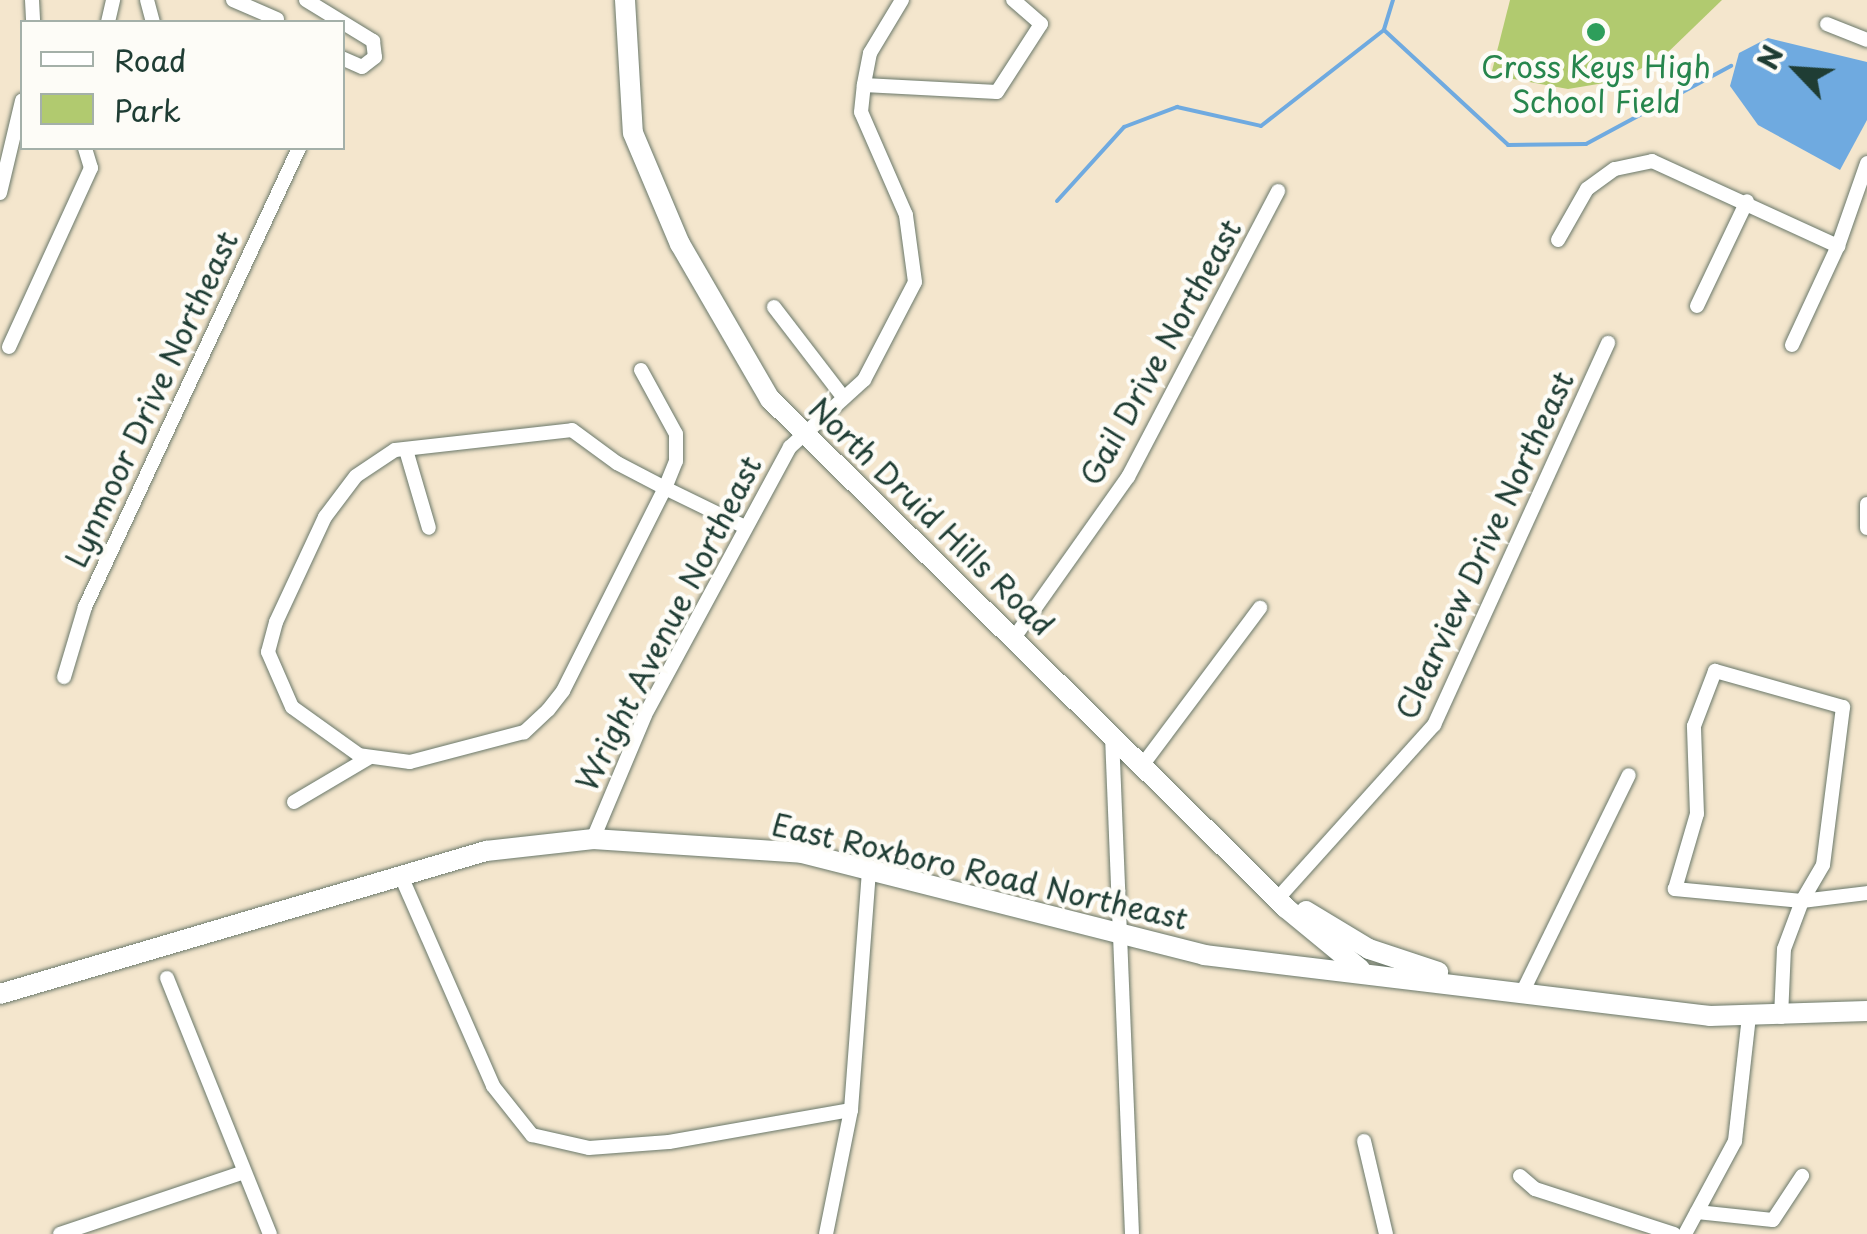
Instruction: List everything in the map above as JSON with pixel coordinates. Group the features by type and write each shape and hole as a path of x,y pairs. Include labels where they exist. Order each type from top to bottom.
{"main road":[{"name":"North Druid Hills Road","path":"624,0 633,133 644,162 734,340 798,435 1016,635 1112,736 1280,897 1366,973"},
{"name":"East Roxboro Road Northeast","path":"0,994 486,851 592,839 802,853 1204,955 1478,985"},
{"path":"1280,897 1369,949 1478,985 1749,1017 1867,1011"}],"street":[{"path":"233,0 278,20"},
{"path":"306,0 339,20"},
{"path":"902,0 870,53 864,85 997,92 1041,24 1012,0"},
{"path":"345,24 373,41 374,57 362,66 345,60"},
{"path":"1828,24 1867,40"},
{"name":"Wright Avenue Northeast","path":"592,839 745,527 798,435 840,393 864,380 887,346 917,263 861,112 864,85"},
{"path":"0,192 20,109"},
{"path":"8,347 91,168 86,150"},
{"name":"Lynmoor Drive Northeast","path":"64,677 85,606 298,150"},
{"path":"1792,344 1838,246 1867,163"},
{"path":"1558,240 1587,189 1615,168 1666,165 1838,246"},
{"name":"Gail Drive Northeast","path":"1016,635 1128,477 1278,191"},
{"path":"1697,306 1747,202"},
{"path":"774,308 840,393"},
{"name":"Clearview Drive Northeast","path":"1280,897 1434,725 1608,343"},
{"path":"641,370 676,434 665,488 548,710 524,732 410,762 370,757 292,707 268,652 325,517 356,476 396,446 572,430 665,488 745,527"},
{"path":"396,446 429,528"},
{"path":"1867,504 1867,528"},
{"path":"1144,763 1260,608"},
{"path":"1781,1018 1784,949 1802,901 1823,865 1843,707 1715,671 1694,726 1697,814 1675,889 1802,901 1867,893"},
{"path":"1112,736 1125,932 1132,1234"},
{"path":"294,802 370,757"},
{"path":"1524,989 1629,775"},
{"path":"826,1234 851,1110 869,870"},
{"path":"402,876 493,1086 532,1136 589,1148 669,1142 851,1110"},
{"path":"166,978 240,1173 270,1234"},
{"path":"1685,1234 1735,1140 1749,1017"},
{"path":"1364,1141 1386,1234"},
{"path":"60,1234 240,1173"},
{"path":"1520,1176 1535,1189 1674,1234"},
{"path":"1697,1212 1717,1218 1773,1220 1802,1176"}],"green space":[{"name":"Cross Keys High School Field","path":"1510,0 1722,0 1662,58 1616,81 1568,89 1491,75"}],"water":[{"path":"1768,38 1867,62 1867,120 1840,170 1758,125 1730,86 1739,53"}],"waterway":[{"path":"1393,0 1384,30 1508,145 1586,144 1731,66"},
{"path":"1057,201 1124,127 1177,107 1261,126 1384,30"}],"place":[{"name":"Cross Keys High School Field","path":"1596,32"}]}
